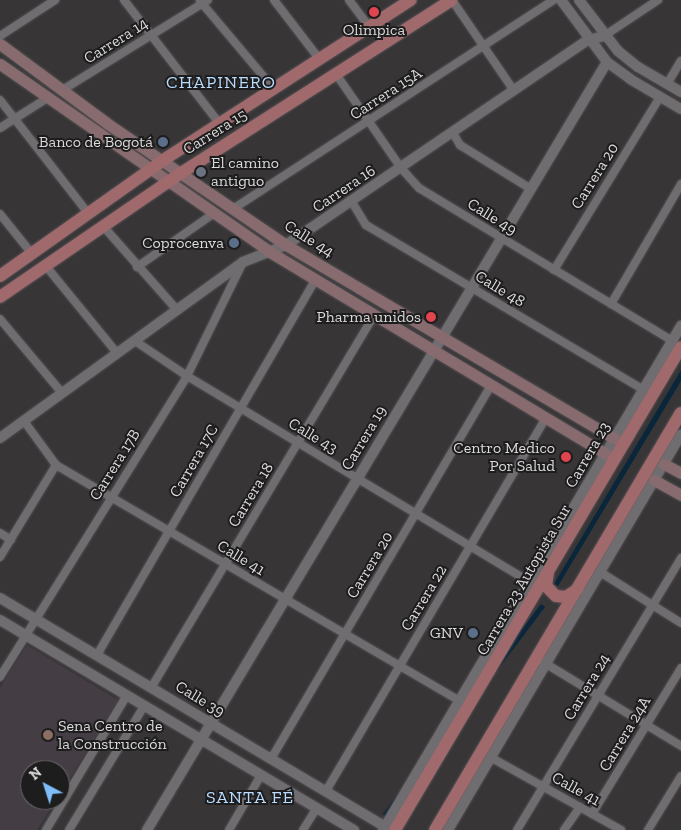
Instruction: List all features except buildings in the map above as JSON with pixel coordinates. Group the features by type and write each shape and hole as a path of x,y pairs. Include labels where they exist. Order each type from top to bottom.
{"main road":[{"name":"Carrera 15","path":"0,276 149,170 411,0"},
{"name":"Carrera 15","path":"0,298 180,173 451,0"},
{"name":"Calle 44","path":"0,44 180,173 286,245 615,439"},
{"name":"Calle 44","path":"0,64 46,99 149,170 315,281 606,454"},
{"name":"Carrera 23 Autopista Sur","path":"388,829 502,638 550,566 588,493 636,412 679,346"},
{"path":"435,830 541,661 581,585 680,417"},
{"path":"664,464 681,473"},
{"path":"654,480 681,495"},
{"path":"626,527 627,507"},
{"path":"598,558 620,539"},
{"path":"550,566 546,586 553,595 570,596 581,585"}],"street":[{"path":"0,36 55,0"},
{"path":"124,0 220,124"},
{"path":"274,0 320,60"},
{"path":"349,0 370,28"},
{"path":"451,0 514,91"},
{"name":"Carrera 15A","path":"233,209 554,0"},
{"path":"562,0 588,40 607,62 681,109"},
{"path":"579,0 604,36 638,67 681,92"},
{"name":"Carrera 16","path":"2,433 24,421 243,262 286,245 588,40 604,36 658,0"},
{"path":"203,1 274,89"},
{"name":"Carrera 14","path":"64,89 203,1"},
{"path":"667,84 681,61"},
{"name":"Carrera 19","path":"147,830 607,62"},
{"name":"Calle 49","path":"336,74 401,168 419,188 679,346"},
{"name":"Carrera 20","path":"554,270 660,97"},
{"path":"0,128 46,99"},
{"path":"0,100 88,213"},
{"path":"453,133 460,145 531,189"},
{"path":"611,304 681,184"},
{"name":"Calle 48","path":"352,202 366,225 644,390"},
{"path":"0,214 32,254"},
{"path":"137,267 214,214"},
{"path":"103,226 137,267 177,310"},
{"name":"Carrera 17B","path":"0,677 187,376 243,262"},
{"path":"45,265 117,353"},
{"name":"Carrera 17C","path":"96,655 315,281"},
{"name":"Carrera 18","path":"152,688 374,315"},
{"path":"0,319 62,393"},
{"name":"Carrera 23","path":"388,829 460,701 502,638 530,582 588,493 606,454 636,412 644,390 679,346 681,326"},
{"name":"Calle 43","path":"135,341 241,409 530,582"},
{"name":"Carrera 20","path":"271,759 491,385"},
{"name":"Carrera 22","path":"326,792 546,418"},
{"name":"Calle 41","path":"24,421 56,465 460,701"},
{"path":"448,830 490,757 541,661 600,572 681,435"},
{"path":"0,557 56,465"},
{"path":"0,533 11,540"},
{"name":"Carrera 24","path":"517,830 681,558"},
{"path":"600,572 681,623"},
{"name":"Calle 39","path":"0,598 388,829"},
{"path":"0,620 144,706 202,738 354,830"},
{"path":"541,661 681,746"},
{"name":"Carrera 24A","path":"592,814 681,668"},
{"path":"46,830 127,695"},
{"path":"69,830 144,706"},
{"name":"Calle 41","path":"490,757 621,830"},
{"path":"229,830 261,775"},
{"path":"648,830 681,776"},
{"path":"564,830 580,807"},
{"path":"303,830 317,808"}],"shaded area":[{"name":"Sena Centro de la Construcción","path":"27,645 118,700 70,778 70,760 20,760 20,810 50,810 37,830 0,830 0,688"}],"water":[{"path":"681,370 681,381 558,586 554,584"},
{"path":"541,604 545,607 387,817 383,814"}],"place":[{"name":"Olimpica","path":"374,12"},
{"name":"Banco de Bogotá","path":"163,142"},
{"name":"El camino antiguo","path":"201,172"},
{"name":"Coprocenva","path":"234,243"},
{"name":"Pharma unidos","path":"431,317"},
{"name":"Centro Medico Por Salud","path":"566,457"},
{"name":"GNV","path":"473,633"},
{"name":"Sena Centro de la Construcción","path":"48,735"}],"district":[{"name":"CHAPINERO","path":"221,82"},
{"name":"SANTA FÉ","path":"250,797"}]}
